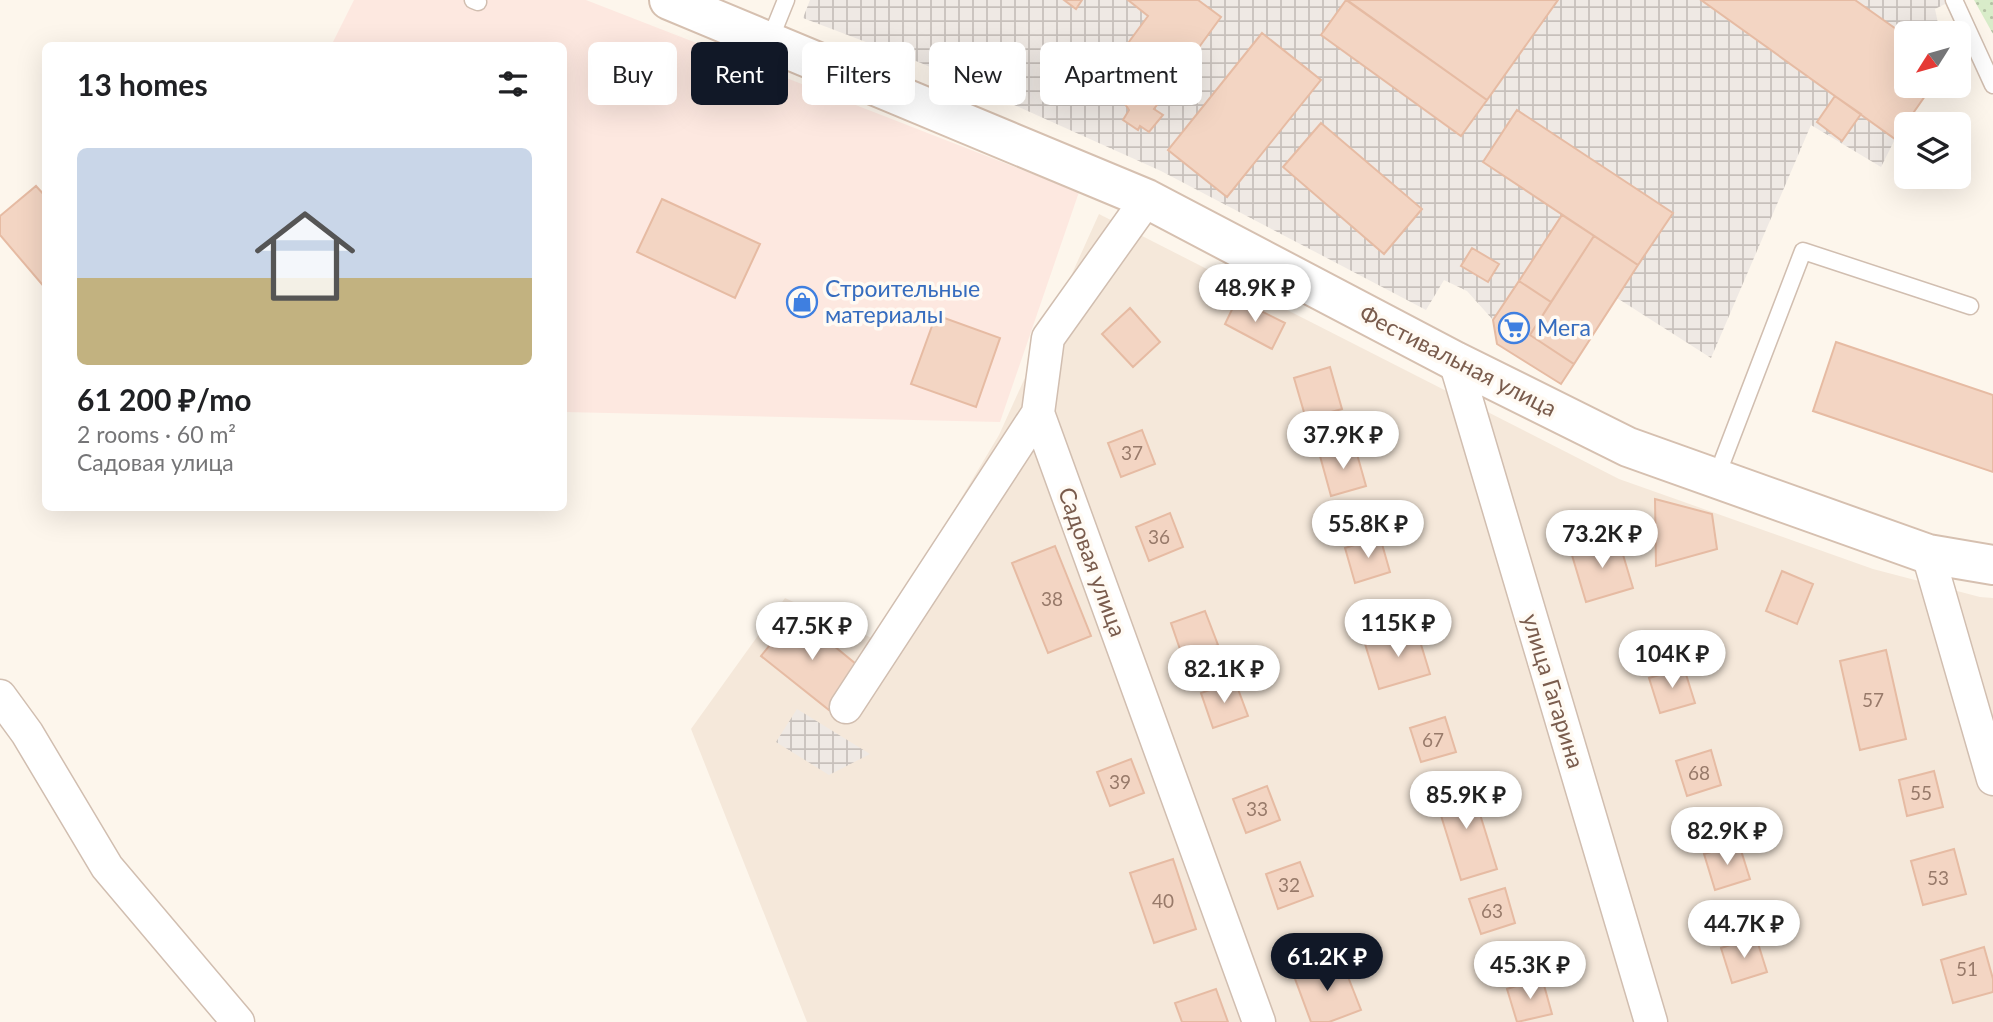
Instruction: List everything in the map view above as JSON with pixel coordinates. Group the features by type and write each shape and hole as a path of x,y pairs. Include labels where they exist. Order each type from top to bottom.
{"main road":[{"name":"Фестивальная улица","path":"669,0 769,42"},
{"name":"Фестивальная улица","path":"788,50 1147,199 1455,361 1628,447 1928,554 1993,565"}],"street":[{"name":"Садовая улица","path":"1147,199 1048,338 1038,413 1259,1022"},
{"name":"улица Гагарина","path":"1455,361 1651,1022"},
{"path":"846,707 1038,413"},
{"path":"1928,554 1993,779"},
{"path":"0,696 27,733 107,867 238,1022"}],"lane":[{"path":"769,42 786,0"},
{"path":"1954,0 1993,85"},
{"path":"1716,478 1803,251 1970,306"}],"shaded area":[{"name":"Строительные материалы","path":"354,0 586,0 694,42 691,42 691,105 788,105 788,79 802,84 802,105 856,105 1079,192 1000,422 567,412 567,42 333,42"},
{"path":"810,0 1953,0 1935,9 1938,21 1894,21 1894,98 1924,98 1914,112 1894,112 1894,141 1881,167 1811,125 1711,358 1617,298 1574,364 1530,335 1519,281 1493,320 1467,291 1444,280 1426,310 1161,171 1014,105 1026,105 1026,42 929,42 929,67 915,61 915,42 866,42 803,18"},
{"path":"1099,214 1619,479 1873,569 1993,598 1993,1022 807,1022 691,729 785,598 876,640 999,435"},
{"path":"797,709 870,754 829,775 776,742"}],"green space":[{"path":"1974,0 1993,0 1993,34"}],"building":[{"path":"1064,0 1082,0 1076,9"},
{"path":"1128,0 1198,0 1221,17 1202,43 1129,42 1148,16"},
{"path":"1346,0 1487,100 1461,136 1321,35"},
{"path":"1347,0 1558,0 1487,100"},
{"path":"1701,0 1855,0 1894,28 1894,98 1924,98 1914,112 1894,112 1894,138"},
{"path":"1262,33 1321,80 1227,197 1168,150"},
{"path":"1835,96 1861,114 1842,141 1817,122"},
{"path":"1126,105 1157,105 1154,109 1163,115 1149,132 1140,126 1138,130 1123,120 1129,110"},
{"path":"1517,110 1673,213 1638,265 1483,162"},
{"path":"1321,123 1422,209 1384,254 1283,167"},
{"path":"36,186 42,193 42,284 0,235 0,216"},
{"path":"662,199 760,244 735,298 637,252"},
{"path":"1562,215 1594,236 1551,302 1519,281"},
{"path":"1594,236 1638,265 1574,364 1530,335"},
{"path":"1472,248 1499,264 1488,282 1461,266"},
{"name":"Мега","path":"1519,281 1551,302 1530,335 1574,364 1561,384 1497,344 1493,320"},
{"path":"1237,299 1285,323 1272,349 1225,324"},
{"path":"1130,308 1160,342 1133,367 1102,334"},
{"path":"936,315 1000,338 976,407 911,384"},
{"path":"1836,342 1993,395 1993,472 1813,411"},
{"path":"1330,367 1342,409 1306,419 1294,378"},
{"path":"1142,430 1155,464 1121,477 1108,443"},
{"path":"1355,447 1366,486 1331,496 1320,456"},
{"path":"1655,499 1712,514 1717,549 1656,566"},
{"path":"1170,513 1183,547 1149,561 1136,527"},
{"path":"1380,537 1390,572 1355,583 1345,548"},
{"path":"1618,538 1633,588 1586,602 1571,552"},
{"path":"1055,546 1091,636 1048,653 1012,563"},
{"path":"1782,571 1813,584 1797,624 1766,611"},
{"path":"1205,611 1218,645 1183,658 1171,623"},
{"path":"795,614 862,669 829,710 761,656"},
{"path":"1416,628 1430,674 1379,689 1365,644"},
{"path":"1886,650 1906,739 1860,750 1840,661"},
{"path":"1684,668 1695,703 1660,713 1649,678"},
{"path":"1235,681 1248,716 1213,728 1201,693"},
{"path":"1445,717 1456,752 1421,762 1410,728"},
{"path":"1711,750 1721,785 1687,796 1676,761"},
{"path":"1131,759 1144,793 1110,806 1097,772"},
{"path":"1934,771 1943,807 1907,816 1899,780"},
{"path":"1470,782 1497,869 1461,880 1434,793"},
{"path":"1267,786 1280,820 1246,833 1233,799"},
{"path":"1739,844 1750,879 1715,890 1704,854"},
{"path":"1954,849 1966,894 1923,905 1911,861"},
{"path":"1173,859 1196,929 1154,943 1130,873"},
{"path":"1300,862 1313,896 1278,909 1266,874"},
{"path":"1505,888 1515,923 1481,934 1469,899"},
{"path":"1756,937 1767,972 1732,983 1721,948"},
{"path":"1984,947 1993,979 1993,992 1953,1003 1941,960"},
{"path":"1341,959 1361,1010 1329,1022 1311,1022 1294,976"},
{"path":"1542,978 1552,1014 1517,1022 1507,989"},
{"path":"1216,989 1228,1022 1182,1022 1175,1003"}],"place":[{"name":"Строительные материалы","path":"802,302"},
{"name":"Мега","path":"1514,328"}]}
